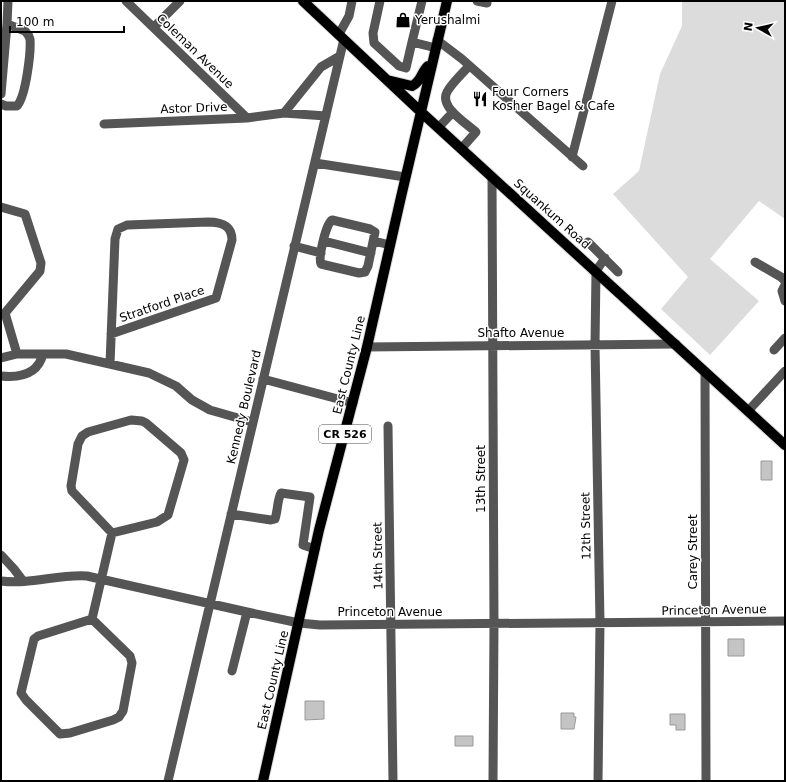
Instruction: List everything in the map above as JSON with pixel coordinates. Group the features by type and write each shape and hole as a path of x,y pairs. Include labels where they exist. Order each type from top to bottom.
{"main road":[{"name":"Squankum Road","path":"303,1 438,128 676,344 785,446"},
{"name":"East County Line","path":"263,781 315,549 367,347 405,177 447,1"},
{"path":"387,80 412,86 420,81 424,69 432,62"}],"street":[{"path":"1,94 8,1"},
{"name":"Coleman Avenue","path":"126,1 247,118"},
{"path":"154,27 180,1"},
{"name":"Kennedy Boulevard","path":"168,781 340,56 341,37 349,16 352,1"},
{"path":"380,1 373,34 374,43 399,66 406,68 422,1"},
{"path":"477,1 487,3"},
{"path":"572,157 612,1"},
{"path":"1,104 6,106 17,106 20,102 25,90 30,40 25,31 7,24"},
{"path":"412,42 437,44 469,66 583,166"},
{"path":"284,113 321,67 340,56"},
{"path":"461,149 476,132 447,107 445,100 446,93 469,66"},
{"path":"438,128 453,112"},
{"name":"Astor Drive","path":"104,124 247,118 284,113 326,116"},
{"path":"315,163 405,177"},
{"name":"13th Street","path":"492,177 494,624 493,781"},
{"path":"1,207 25,214 41,263 40,271 3,312 17,354"},
{"path":"332,220 370,229 375,232 374,241 367,270 362,274 324,266 319,261 328,224 332,220"},
{"name":"Stratford Place","path":"110,364 111,334 115,239 118,229 127,225 208,222 220,222 227,226 232,235 232,240 216,298 111,334"},
{"path":"324,241 372,252"},
{"path":"374,241 390,245"},
{"path":"588,242 618,272"},
{"path":"294,246 321,253"},
{"path":"596,271 605,258"},
{"path":"755,262 781,277 785,281"},
{"name":"12th Street","path":"596,271 594,344 600,623 598,781"},
{"path":"785,285 782,291 785,301"},
{"path":"774,350 785,338"},
{"name":"Shafto Avenue","path":"367,347 676,344"},
{"path":"1,358 17,354 66,354 110,364 162,378 176,386 192,400 210,410 252,422"},
{"path":"1,376 22,376 32,372 41,362 44,354"},
{"path":"748,411 785,371"},
{"name":"Carey Street","path":"705,372 706,781"},
{"path":"263,379 353,403"},
{"path":"131,420 142,421 181,453 184,460 182,470 168,515 157,522 112,533 72,491 71,486 78,444 82,436 88,432 131,420"},
{"name":"14th Street","path":"388,426 393,781"},
{"path":"231,514 271,520 274,519 281,493 327,500"},
{"path":"310,497 303,545 315,549"},
{"path":"307,517 322,520"},
{"path":"92,619 100,579 112,533"},
{"path":"1,555 14,568 23,581"},
{"name":"Princeton Avenue","path":"1,582 74,575 100,579 299,623 320,625 785,621"},
{"path":"232,671 246,612"},
{"path":"92,619 130,656 132,663 123,711 119,717 113,720 60,734 26,700 21,692 31,645 38,636 92,619"}],"shaded area":[{"path":"682,1 785,1 785,219 759,201 710,259 759,301 710,355 661,309 688,277 613,194 639,171 660,74 682,26"}],"building":[{"path":"761,461 772,461 772,480 761,480"},
{"path":"728,639 744,639 744,656 728,656"},
{"path":"305,701 324,701 324,719 305,720"},
{"path":"561,713 574,713 574,717 576,717 574,729 561,729"},
{"path":"670,714 685,714 685,730 676,730 676,725 670,725"},
{"path":"455,736 473,736 473,746 455,746"}],"place":[{"name":"Yerushalmi","path":"403,20"},
{"name":"Four Corners Kosher Bagel & Cafe","path":"480,99"}]}
